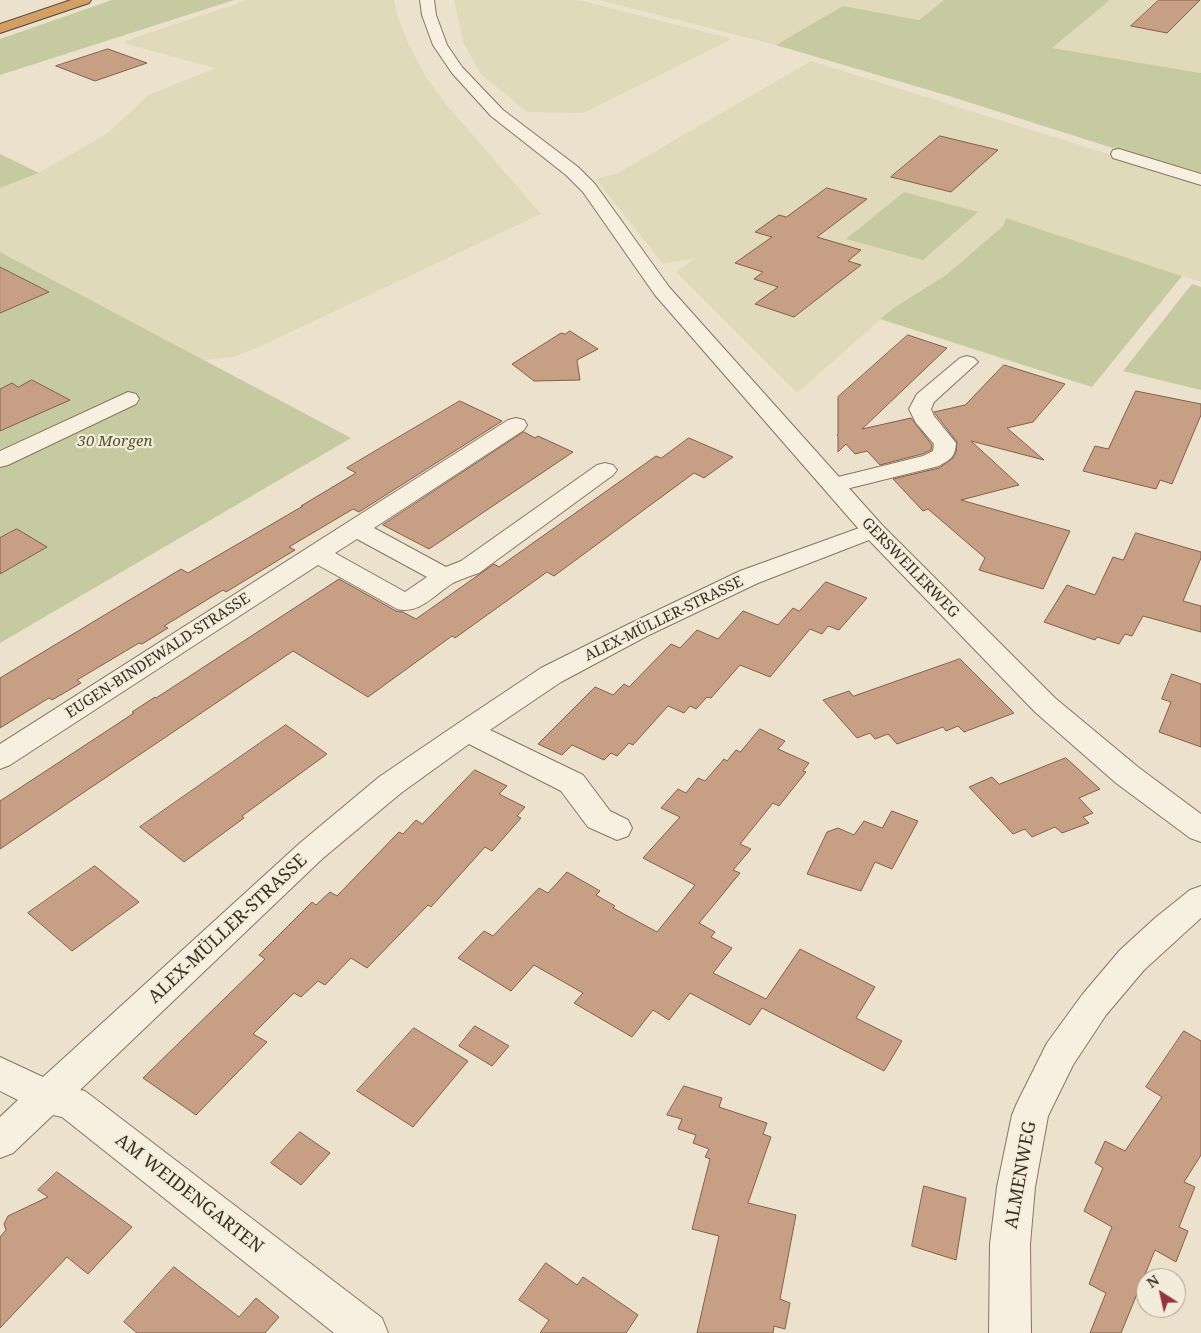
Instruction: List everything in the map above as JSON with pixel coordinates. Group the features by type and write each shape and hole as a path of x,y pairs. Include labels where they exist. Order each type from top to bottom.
{"highway":[{"path":"0,29 84,0"}],"street":[{"name":"GERSWEILERWEG","path":"427,0 429,15 440,44 457,70 497,114 572,171 589,188 649,274 672,303 873,530 1045,705 1127,775 1201,830"},
{"path":"1120,154 1201,180"},
{"path":"834,485 931,461 944,454 945,442 924,418 920,409 925,400 967,362"},
{"path":"0,460 128,399"},
{"name":"EUGEN-BINDEWALD-STRASSE","path":"0,758 516,425"},
{"path":"317,554 406,603 445,576 470,567 604,470"},
{"path":"356,528 445,576"},
{"name":"ALEX-MÜLLER-STRASSE","path":"0,1141 311,851 390,785 466,730 551,675 638,630 749,577 873,530"},
{"path":"466,730 572,783 599,819 617,828"},
{"name":"ALMENWEG","path":"1010,1333 1010,1244 1016,1187 1030,1115 1060,1054 1094,1004 1132,960 1201,898"},
{"name":"AM WEIDENGARTEN","path":"0,1073 47,1097 72,1103 367,1333"}],"shaded area":[{"path":"248,0 394,0 397,15 408,43 426,77 445,103 541,214 259,347 233,357 204,360 0,252 0,188 39,173 109,132 148,95 216,68 126,44 125,41"},
{"path":"454,0 579,0 732,39 583,113 527,112 481,74 464,44"},
{"path":"599,0 944,0 919,20 843,6 776,45"},
{"path":"1110,0 1201,0 1201,73 1051,48"},
{"path":"811,61 1201,183 1201,282 1006,218 1003,226 946,275 895,307 797,393 676,272 695,258 663,264 596,179 618,173"}],"green space":[{"path":"112,0 234,0 0,75 0,39"},
{"path":"944,0 1110,0 1052,48 1201,73 1201,176 949,96 776,45 843,6 919,20"},
{"path":"0,154 39,173 0,188"},
{"path":"904,192 978,212 923,260 846,239"},
{"path":"1006,218 1182,276 1092,387 880,319 895,307 946,275 1003,226"},
{"name":"30 Morgen","path":"0,252 351,438 0,643"},
{"path":"1192,284 1201,287 1201,390 1123,371"}],"building":[{"path":"1159,0 1200,0 1167,33 1131,26"},
{"path":"108,49 147,63 95,81 56,66"},
{"path":"940,136 998,150 951,192 891,177"},
{"path":"827,188 867,199 817,237 861,250 848,261 861,265 794,317 755,304 778,287 754,279 763,272 735,263 772,237 755,232 779,215 786,217"},
{"path":"0,267 49,292 0,313"},
{"path":"570,331 598,349 577,360 580,380 534,381 512,364 561,333 565,334"},
{"path":"908,335 947,348 862,429 911,418 932,445 931,450 880,465 867,451 855,454 846,444 838,452 838,397"},
{"path":"1004,365 1065,384 1033,422 1007,428 1044,460 971,441 1019,485 961,500 1070,531 1043,589 979,570 985,558 928,509 923,511 893,479 939,468 953,458 957,442 934,412 965,405"},
{"path":"32,380 70,400 0,431 0,389 12,383 18,387"},
{"path":"1136,391 1201,404 1201,415 1172,484 1160,480 1156,489 1083,471 1095,446 1108,449"},
{"path":"460,401 502,421 359,512 353,509 289,547 295,550 226,592 223,590 164,626 168,628 77,680 81,683 52,700 49,698 0,728 0,678 181,569 188,573 303,506 301,506 356,473 347,468"},
{"path":"524,432 535,438 538,436 573,452 429,549 383,525"},
{"path":"689,438 733,457 704,478 694,473 554,576 547,572 455,638 452,636 368,697 293,651 0,849 0,801 134,713 132,712 339,579 396,611 403,612 416,619 494,564 499,567 656,456 661,458"},
{"path":"17,529 47,547 0,574 0,538"},
{"path":"1136,533 1201,552 1201,558 1183,601 1201,606 1201,632 1143,616 1132,636 1125,634 1119,644 1097,637 1095,640 1044,622 1067,585 1095,595 1113,557 1123,560"},
{"path":"826,582 867,598 839,630 828,626 822,634 810,629 770,677 740,665 711,698 707,697 696,709 690,706 684,713 668,706 633,745 629,743 617,756 611,753 604,760 572,745 562,755 538,744 595,687 613,695 624,684 629,687 671,644 680,648 697,630 718,639 743,611 778,625 793,608 799,611"},
{"path":"960,659 1014,713 964,732 958,726 946,731 943,727 897,744 888,734 875,739 870,733 857,738 823,700 849,691 853,696"},
{"path":"1172,674 1201,684 1201,747 1159,732 1171,702 1162,699"},
{"path":"286,725 327,754 242,816 244,818 184,862 140,827"},
{"path":"760,729 785,741 778,749 809,763 803,771 806,772 779,806 773,803 740,844 751,849 733,870 740,873 699,923 715,932 711,937 732,948 713,973 766,999 800,949 875,987 856,1018 902,1041 884,1071 762,1008 750,1025 690,993 669,1020 653,1010 632,1037 574,1003 583,993 534,965 511,991 458,958 484,931 493,936 539,888 548,893 567,872 600,891 596,895 615,906 613,908 657,932 695,885 643,858 680,817 661,808 678,789 686,793 698,778 705,781 724,759 727,761 736,750 740,752"},
{"path":"1066,758 1100,789 1079,798 1093,813 1083,817 1089,823 1062,833 1055,827 1032,837 1025,829 1013,834 969,787 992,777 999,784"},
{"path":"475,770 507,786 499,794 525,807 517,816 521,818 492,851 485,847 431,907 428,905 367,968 351,958 325,985 318,981 301,997 294,993 253,1034 267,1042 196,1115 143,1078 265,959 259,955 312,902 316,905 330,892 337,896 399,832 403,834 416,820 422,824"},
{"path":"892,811 918,821 892,869 875,862 861,891 807,874 827,832 838,828 854,835 864,821 882,828"},
{"path":"95,866 139,902 72,951 28,913"},
{"path":"475,1026 509,1046 492,1066 459,1046"},
{"path":"414,1028 468,1061 413,1127 357,1091"},
{"path":"1184,1031 1201,1041 1201,1155 1184,1182 1195,1187 1179,1227 1188,1231 1176,1262 1155,1250 1148,1268 1136,1268 1136,1296 1121,1333 1090,1333 1106,1293 1089,1284 1112,1227 1084,1211 1103,1168 1095,1163 1105,1141 1125,1151 1162,1097 1146,1087"},
{"path":"684,1086 722,1098 719,1107 767,1123 763,1134 771,1137 748,1203 796,1215 780,1299 790,1303 785,1329 774,1326 773,1333 697,1333 719,1236 692,1229 710,1159 705,1157 709,1149 693,1143 696,1135 678,1129 682,1119 667,1115"},
{"path":"300,1132 330,1153 301,1185 271,1163"},
{"path":"57,1172 132,1227 88,1274 67,1257 0,1328 0,1237 6,1230 4,1224 8,1216 48,1197 38,1190"},
{"path":"924,1186 966,1198 956,1260 912,1246"},
{"path":"546,1263 577,1285 583,1277 638,1315 626,1333 540,1333 549,1320 519,1300"},
{"path":"174,1267 239,1317 256,1298 279,1317 265,1333 137,1333 124,1322"}]}
